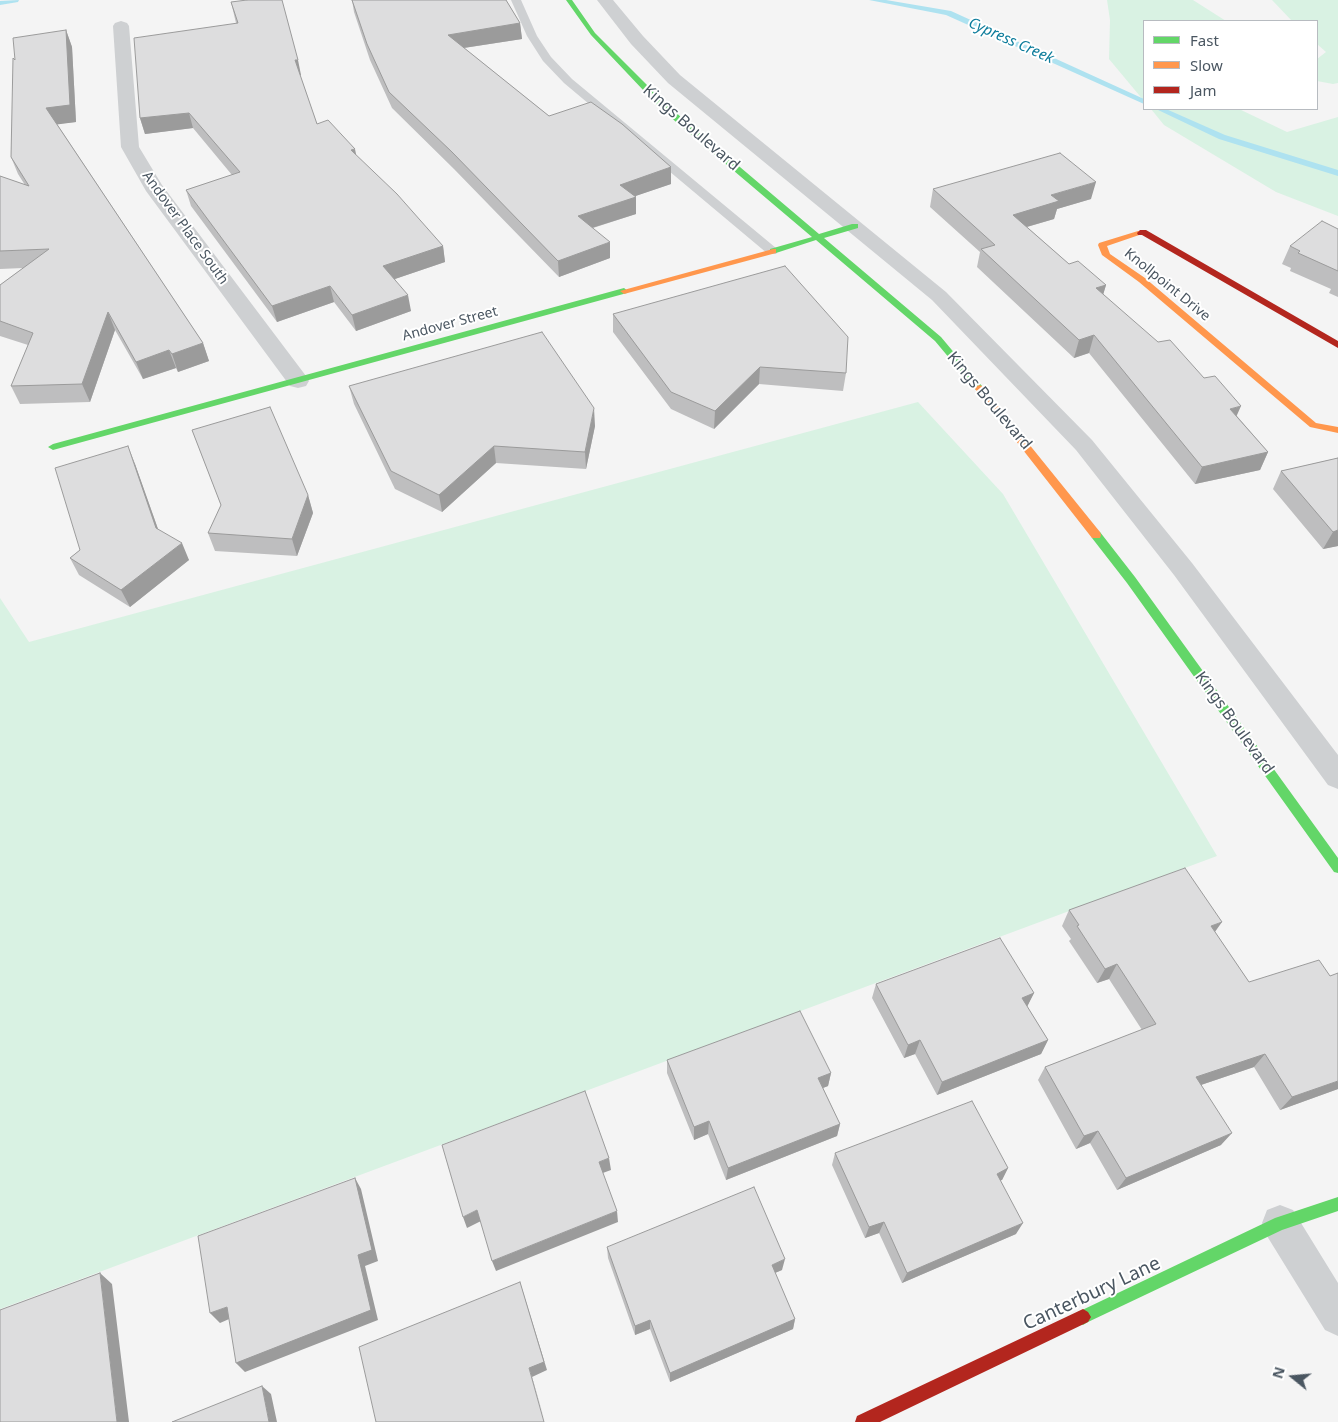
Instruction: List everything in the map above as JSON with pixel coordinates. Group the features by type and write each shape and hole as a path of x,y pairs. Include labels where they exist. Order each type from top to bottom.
{"street":[{"name":"Kings Boulevard","path":"569,0 593,34 665,108 938,340 1030,450 1131,580 1338,868"},
{"name":"Kings Boulevard","path":"605,0 674,79 939,296 1084,445 1183,569 1338,777"},
{"name":"Andover Place South","path":"121,26 130,147 153,187 298,381"},
{"name":"Andover Street","path":"52,447 772,251 854,226"},
{"name":"Knollpoint Drive","path":"1338,345 1143,232 1102,245 1106,256 1142,280 1313,424 1338,430"},
{"name":"Canterbury Lane","path":"863,1422 1280,1224 1338,1204"},
{"path":"1280,1224 1338,1317"}],"lane":[{"path":"516,0 532,36 547,59 563,76 772,251"}],"green space":[{"path":"1107,0 1193,0 1224,20 1143,20 1143,100 1109,59 1110,20"},
{"path":"1272,0 1338,0 1338,83 1318,81 1318,58 1326,52 1318,45 1318,20 1291,20"},
{"path":"1152,110 1241,110 1287,132 1338,117 1338,216 1276,192 1164,125"},
{"path":"918,402 1003,494 1217,856 0,1309 0,598 29,642"}],"building":[{"path":"282,0 298,60 295,60 317,124 328,120 355,149 351,150 397,194 443,246 383,266 408,295 352,315 330,286 272,306 186,190 240,172 189,113 140,118 134,38 238,23 231,2"},
{"path":"352,0 506,0 520,23 448,35 549,116 591,102 622,124 671,167 620,185 636,197 578,216 610,242 558,261 452,152 389,92 367,44"},
{"path":"66,30 70,105 46,108 203,343 172,354 169,350 136,362 108,312 82,384 11,386 33,333 0,321 0,285 49,249 0,251 0,176 29,186 11,157 13,58 15,60 13,38"},
{"path":"1060,153 1096,182 1051,195 1059,201 1013,215 1069,264 1078,261 1106,285 1096,288 1158,342 1170,340 1204,378 1215,376 1241,406 1230,409 1268,452 1202,467 1094,335 1079,340 981,249 995,245 933,189"},
{"path":"1322,221 1338,229 1338,271 1298,253 1300,251 1290,246"},
{"path":"785,266 848,337 846,373 760,367 715,411 671,392 613,314"},
{"path":"542,332 594,408 585,452 494,446 439,495 391,471 349,386"},
{"path":"270,407 308,495 292,539 208,533 221,505 192,430"},
{"path":"128,446 156,528 182,543 121,590 70,558 80,550 55,468"},
{"path":"1338,458 1338,530 1333,532 1281,471"},
{"path":"1185,868 1222,922 1211,926 1249,982 1319,960 1330,976 1338,973 1338,1081 1292,1097 1265,1054 1196,1077 1232,1133 1126,1178 1098,1131 1084,1136 1045,1067 1156,1024 1117,964 1105,969 1077,926 1079,925 1069,910"},
{"path":"1000,938 1034,993 1022,998 1048,1040 942,1082 920,1040 908,1045 876,984"},
{"path":"800,1011 831,1073 818,1078 840,1124 728,1168 709,1121 694,1127 667,1060"},
{"path":"585,1091 609,1158 599,1162 617,1211 492,1261 477,1210 463,1217 442,1145"},
{"path":"972,1101 1008,1168 997,1174 1023,1223 907,1273 884,1222 869,1227 835,1153"},
{"path":"355,1178 372,1250 358,1255 371,1310 236,1363 227,1307 210,1313 198,1236"},
{"path":"754,1187 785,1259 772,1265 795,1319 670,1373 650,1320 635,1326 607,1247"},
{"path":"100,1273 117,1422 0,1422 0,1310"},
{"path":"520,1282 544,1362 529,1368 544,1422 376,1422 359,1347"},
{"path":"262,1386 269,1422 172,1422"}],"waterway":[{"name":"Cypress Creek","path":"0,3 15,0"},
{"name":"Cypress Creek","path":"873,0 948,13 1143,102"},
{"name":"Cypress Creek","path":"1162,110 1222,137 1338,173"}],"traffic: fast":[{"path":"569,0 593,34 665,108 938,339 979,388"},
{"path":"773,251 855,226"},
{"path":"53,447 624,291"},
{"path":"1096,535 1131,580 1338,868"},
{"path":"1083,1317 1280,1223 1338,1204"}],"traffic: slow":[{"path":"1141,233 1102,245 1106,255 1142,280 1313,425 1338,430"},
{"path":"624,291 773,251"},
{"path":"979,388 1096,535"}],"traffic: jam":[{"path":"1141,233 1143,232 1338,345"},
{"path":"863,1422 1083,1317"}]}
